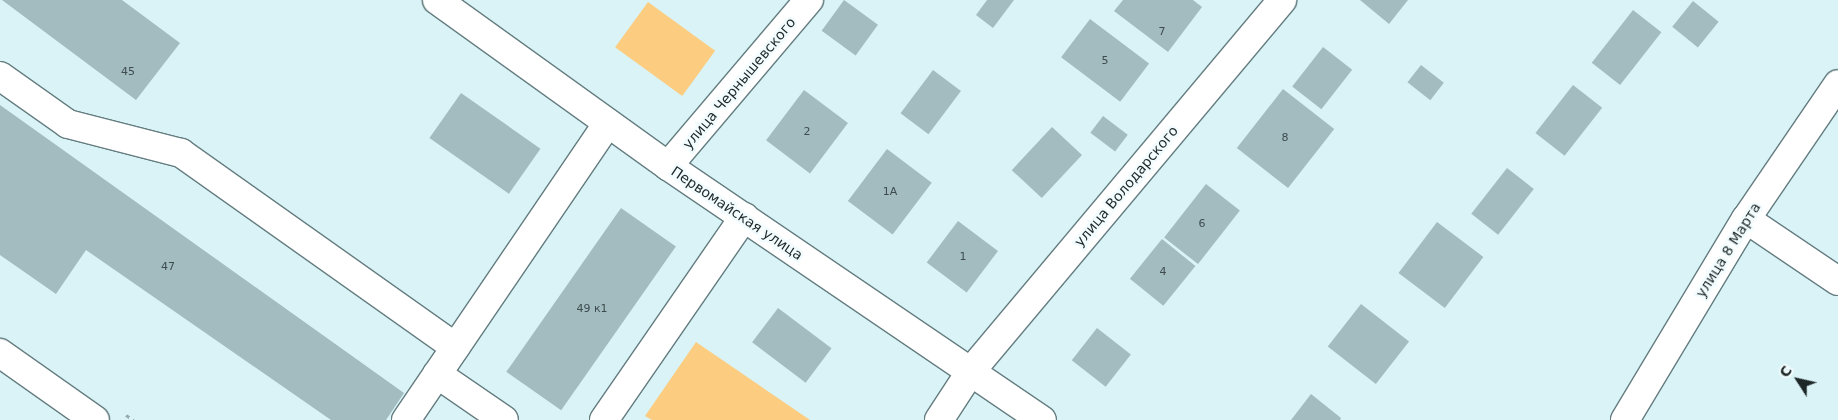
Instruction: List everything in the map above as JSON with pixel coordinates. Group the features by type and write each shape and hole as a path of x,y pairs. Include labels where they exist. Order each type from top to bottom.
{"street":[{"name":"Первомайская улица","path":"436,0 668,166 1042,420"},
{"name":"улица Чернышевского","path":"668,166 809,0"},
{"name":"улица Володарского","path":"939,420 971,371 1282,0"},
{"path":"0,76 68,124 181,153 455,347"},
{"name":"улица 8 Марта","path":"1625,420 1746,219 1838,84"},
{"path":"406,420 608,123"},
{"path":"604,420 744,217"},
{"path":"1746,219 1838,281"},
{"path":"0,353 96,420"},
{"path":"437,374 504,420"}],"shaded area":[{"path":"648,2 715,51 682,96 615,47"},
{"path":"696,342 810,420 652,420 645,416"}],"building":[{"path":"2,0 122,0 180,43 136,100"},
{"path":"844,0 878,25 856,55 822,31"},
{"path":"987,0 1014,0 993,28 976,15"},
{"path":"1123,0 1193,0 1202,7 1168,52 1114,11"},
{"path":"1360,0 1408,0 1389,24"},
{"path":"1693,1 1719,22 1698,47 1672,27"},
{"path":"1633,10 1661,32 1620,85 1592,63"},
{"path":"1090,19 1149,64 1120,102 1061,57"},
{"path":"1323,47 1352,70 1321,109 1292,86"},
{"path":"1421,65 1444,83 1430,100 1407,82"},
{"path":"933,70 961,91 928,134 901,113"},
{"path":"1573,85 1602,108 1565,156 1535,133"},
{"path":"1283,89 1334,129 1288,188 1237,148"},
{"path":"804,90 848,123 810,173 766,140"},
{"path":"461,93 540,149 509,194 429,138"},
{"path":"0,105 404,393 386,420 331,420 86,250 56,294 0,255"},
{"path":"1103,116 1128,135 1115,151 1090,133"},
{"path":"1052,127 1082,155 1042,198 1012,170"},
{"path":"887,149 932,183 893,235 848,201"},
{"path":"1507,168 1534,189 1498,235 1471,214"},
{"path":"1206,184 1240,210 1198,264 1164,238"},
{"path":"621,208 676,246 561,410 506,372"},
{"path":"958,221 998,251 967,293 927,263"},
{"path":"1437,222 1483,257 1445,308 1398,273"},
{"path":"1162,239 1195,266 1163,306 1130,279"},
{"path":"1361,304 1409,342 1376,384 1328,347"},
{"path":"778,308 832,348 806,383 752,342"},
{"path":"1097,328 1131,354 1106,387 1072,360"},
{"path":"1311,394 1341,418 1340,420 1291,420"}]}
